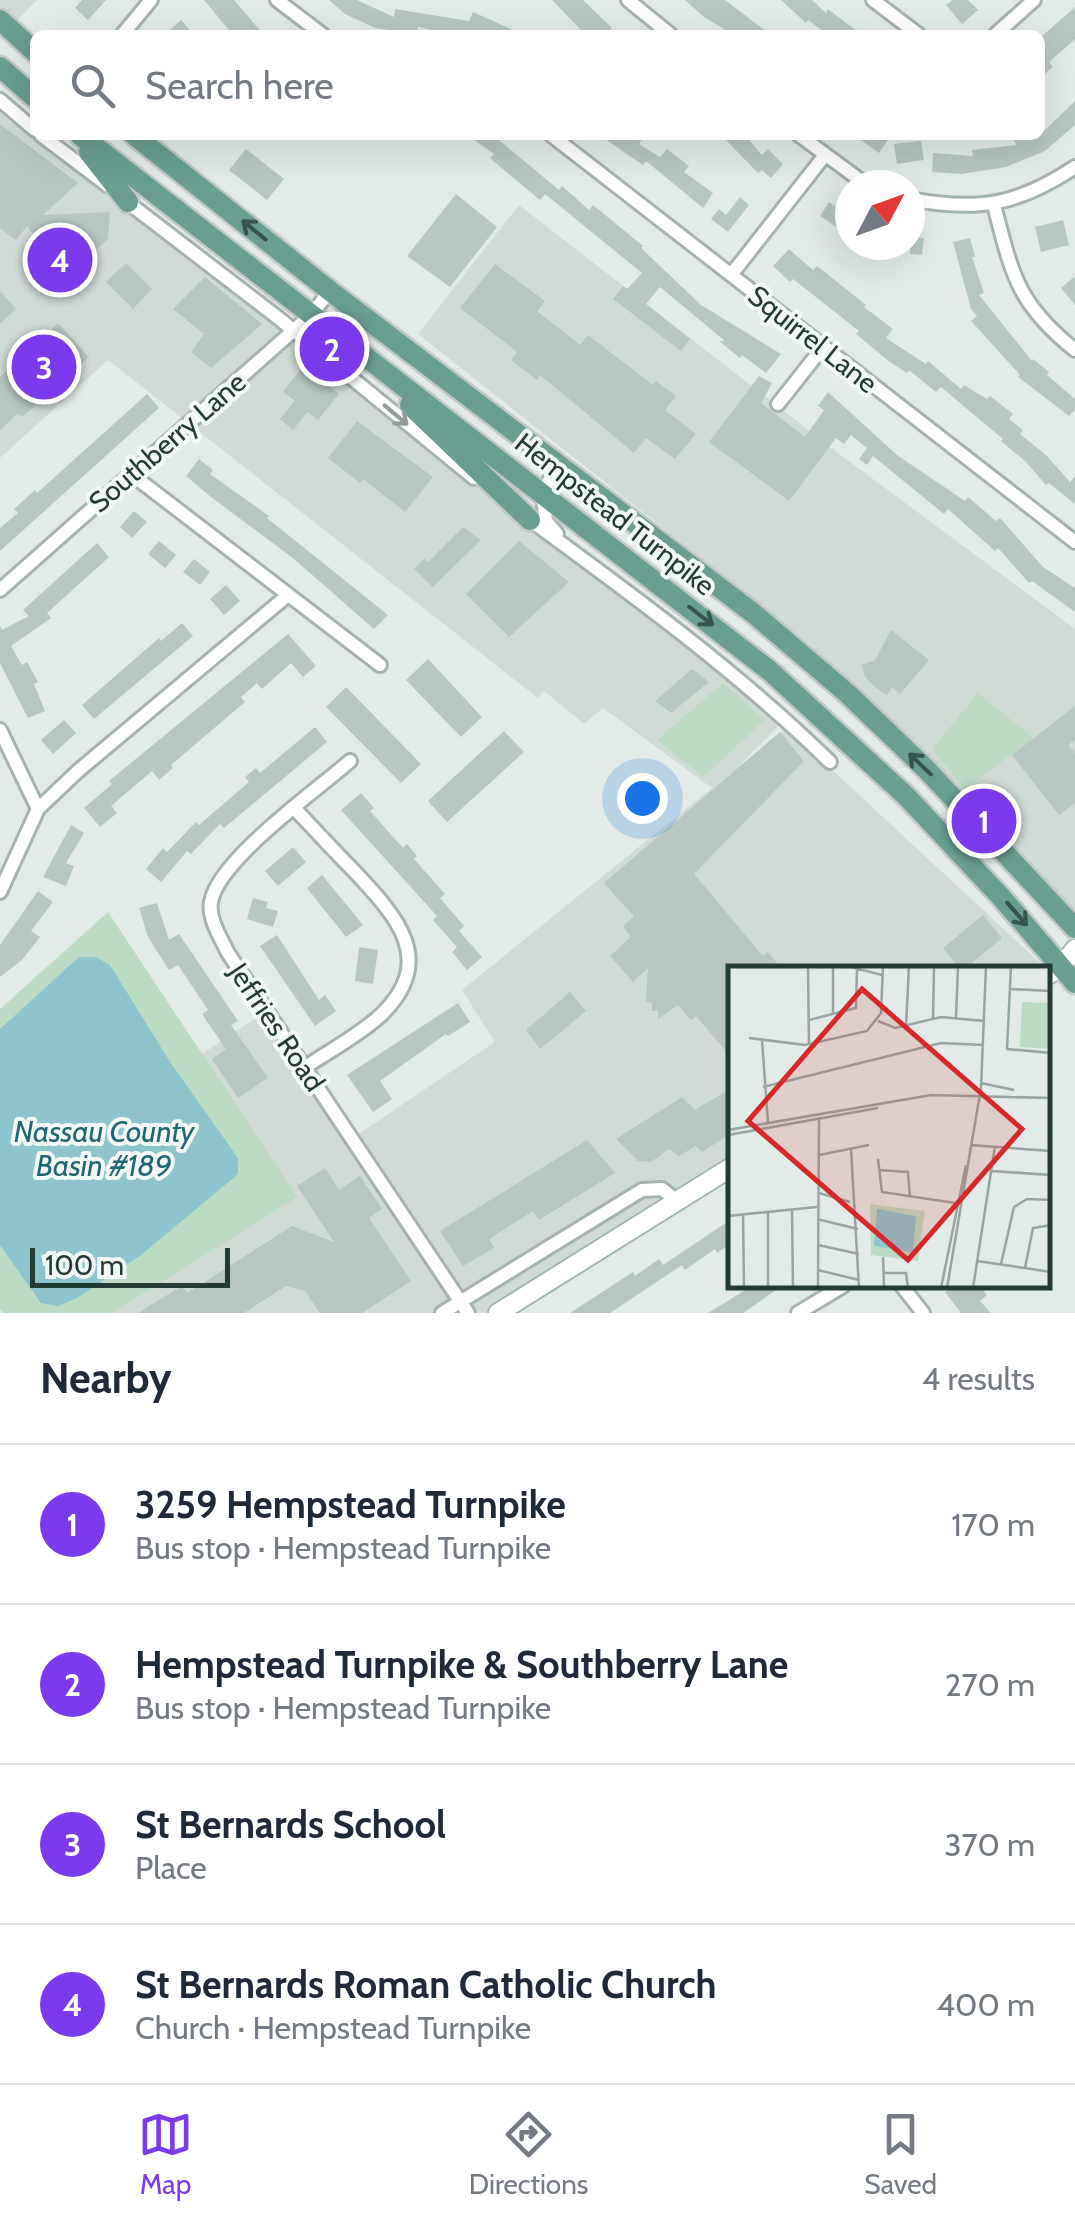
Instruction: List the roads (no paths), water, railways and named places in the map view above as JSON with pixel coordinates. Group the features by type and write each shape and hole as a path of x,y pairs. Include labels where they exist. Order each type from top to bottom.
{"main road":[{"path":"0,20 30,47"},
{"path":"0,67 30,94"},
{"path":"81,140 128,202"},
{"name":"Hempstead Turnpike","path":"84,140 743,648 906,796 1001,896 1075,983"},
{"name":"Hempstead Turnpike","path":"140,140 330,291 753,614 848,694 1002,847 1075,928"},
{"path":"344,340 530,520"},
{"path":"1061,968 1075,948"},
{"path":"498,1313 728,1169"}],"street":[{"path":"126,30 151,0"},
{"path":"278,0 317,30"},
{"path":"628,0 665,30"},
{"path":"874,0 913,30"},
{"path":"1001,30 1034,0"},
{"path":"0,100 30,126"},
{"name":"Hempstead Turnpike","path":"47,140 294,330 435,448 723,666 830,762"},
{"name":"Squirrel Lane","path":"557,140 1075,542"},
{"path":"806,140 848,170"},
{"path":"730,275 825,155"},
{"path":"925,202 994,205 1046,187 1075,167"},
{"path":"994,205 1011,270 1024,299 1048,329 1075,350"},
{"name":"Southberry Lane","path":"0,590 312,315 330,291"},
{"path":"778,404 823,347"},
{"path":"561,464 542,491 546,520 565,543"},
{"path":"131,474 380,665"},
{"path":"0,892 38,809 288,594"},
{"path":"0,730 38,809"},
{"name":"Jeffries Road","path":"350,761 241,854 215,890 211,916 228,953 464,1307"},
{"path":"296,809 392,912 410,956 409,974 382,1014 304,1068"},
{"path":"442,1313 464,1307 642,1190 662,1189 677,1201"},
{"path":"798,1313 841,1288"},
{"path":"904,1288 923,1313"}],"water":[{"name":"Nassau County Basin #189","path":"79,957 96,957 110,965 170,1062 238,1158 238,1174 141,1255 77,1298 58,1306 41,1303 0,1245 0,1029"}],"place":[{"name":"St Bernards Roman Catholic Church","path":"60,260"},
{"name":"Hempstead Turnpike & Southberry Lane","path":"332,349"},
{"name":"St Bernards School","path":"44,367"},
{"name":"3259 Hempstead Turnpike","path":"984,821"}]}
